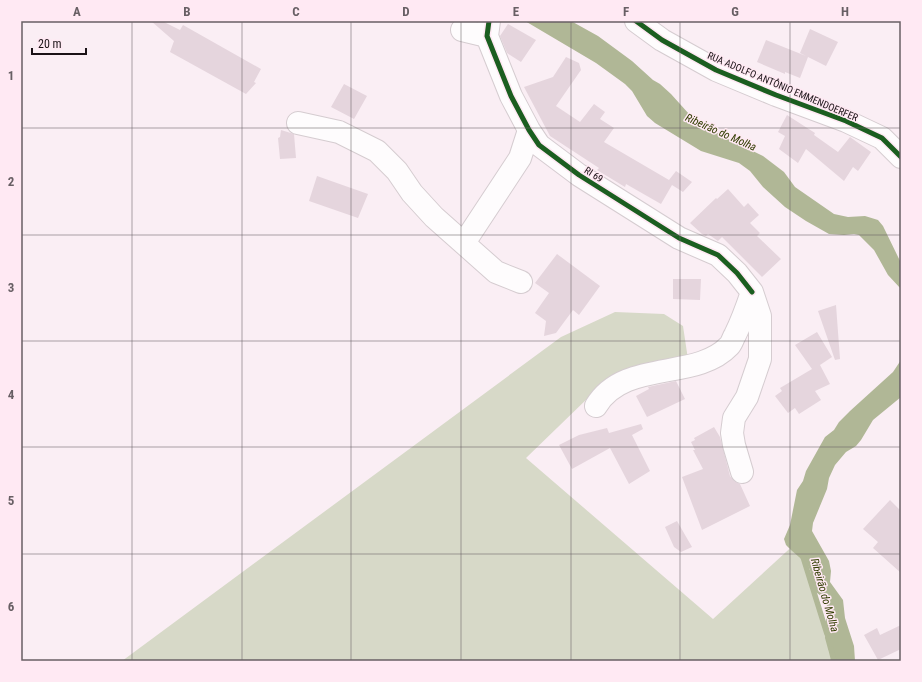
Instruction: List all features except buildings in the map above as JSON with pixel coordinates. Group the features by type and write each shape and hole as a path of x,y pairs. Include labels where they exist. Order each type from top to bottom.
{"street":[{"name":"RUA ADOLFO ANTÔNIO EMMENDOERFER","path":"636,21 662,40 716,70 776,95 846,121 882,138 901,157"},
{"path":"462,30 488,29"},
{"name":"RI 69","path":"488,29 511,96 528,130 540,145 579,175 679,238 718,255 737,273 752,292 760,316 760,360 747,397 734,418 732,433 742,472"},
{"path":"298,123 339,132 377,151 397,171 412,193 434,217 496,272 521,282"},
{"path":"464,243 520,158 528,130"},
{"path":"596,406 601,397 624,382 654,372 689,366 713,358 730,345 744,318 752,292"}],"shaded area":[{"path":"615,312 664,314 683,326 689,366 590,396 526,458 713,619 798,541 825,625 834,661 122,661 561,337"}],"water":[{"path":"525,21 571,21 598,36 660,84 698,124 707,124 711,126 714,131 724,137 763,156 784,172 795,187 834,214 848,217 865,216 878,220 883,226 901,263 901,289 888,275 874,250 859,235 829,234 806,221 785,207 763,187 750,171 739,163 701,151 655,123 647,116 632,91 625,84 596,63"},
{"path":"901,360 901,397 873,420 856,446 846,452 835,465 813,523 812,531 829,561 831,571 830,582 843,600 845,618 854,646 855,661 835,661 828,649 825,638 827,601 816,592 812,584 810,570 807,564 786,545 784,539 790,525 797,490 825,437 834,430 839,422 850,411 893,372"}],"waterway":[{"name":"Ribeirão do Molha","path":"803,557 827,634"},
{"name":"Ribeirão do Molha","path":"831,649 834,661"}],"cycle path":[{"path":"489,21 487,36 511,96 529,130 539,145 579,175 679,238 718,255 737,273 752,292"},
{"path":"636,21 662,40 716,70 776,95 846,121 882,138 901,157"}]}
